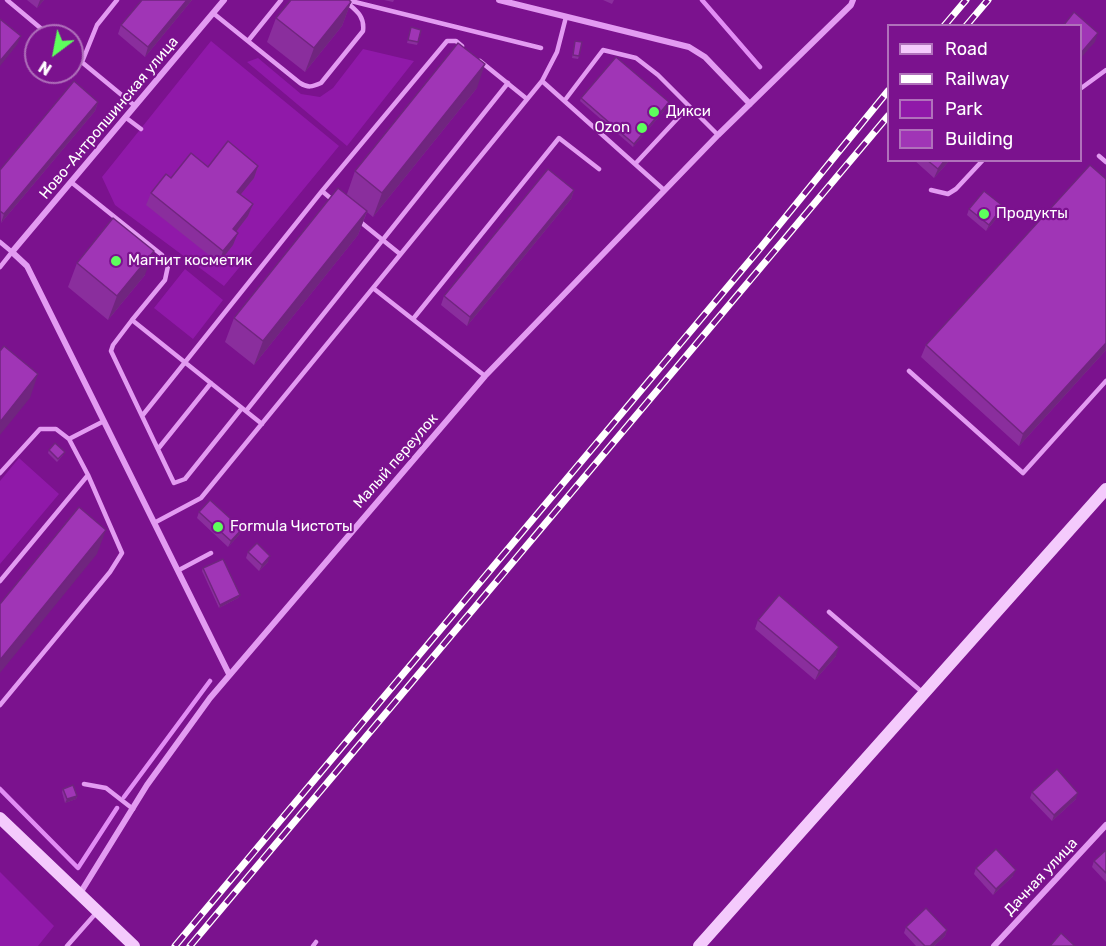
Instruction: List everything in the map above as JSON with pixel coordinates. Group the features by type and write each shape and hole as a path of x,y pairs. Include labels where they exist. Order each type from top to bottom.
{"street":[{"name":"Ново-Антропшинская улица","path":"12,252 224,0"},
{"path":"499,0 689,47 705,57 750,104"},
{"name":"Малый переулок","path":"79,896 147,785 229,674 485,376 664,190 852,5 854,0"},
{"path":"12,252 27,266 229,674"},
{"path":"699,946 1106,489"},
{"path":"0,818 79,896 134,946"},
{"name":"Дачная улица","path":"994,946 1106,825"}],"lane":[{"path":"7,0 36,24"},
{"path":"84,57 97,25 117,0"},
{"path":"248,41 281,0"},
{"path":"213,13 300,83 306,87 313,87 321,83 363,31 364,22 360,14 345,0"},
{"path":"345,0 541,48"},
{"path":"154,523 201,498 374,288 542,81 557,52 566,17"},
{"path":"142,416 322,191 447,41 450,26"},
{"path":"447,41 456,41 465,48"},
{"path":"565,100 603,50 636,58 658,75 718,135"},
{"path":"473,55 527,99"},
{"path":"84,64 135,106"},
{"path":"1082,88 1106,70"},
{"path":"542,81 664,190"},
{"path":"71,182 162,255 168,267 165,280 132,320 111,351 174,483 185,479 244,409 508,83"},
{"path":"636,163 689,106"},
{"path":"125,117 141,129"},
{"path":"413,319 559,138 599,169"},
{"path":"1099,156 1106,162"},
{"path":"931,190 948,194 981,162"},
{"path":"322,191 339,205"},
{"path":"348,212 400,254"},
{"path":"0,242 12,252 0,267"},
{"path":"374,288 485,376"},
{"path":"132,320 262,424"},
{"path":"909,371 1023,473 1105,384"},
{"path":"158,449 211,383"},
{"path":"69,439 104,421"},
{"path":"0,473 40,429 56,429 69,439 88,475 122,553 110,572 0,705"},
{"path":"0,581 88,475"},
{"path":"179,570 211,553"},
{"path":"829,612 924,694"},
{"path":"84,784 106,788 133,809"},
{"path":"67,946 97,912"}],"green space":[{"path":"211,41 339,146 224,286 115,205 102,177"},
{"path":"363,49 414,61 347,146 247,62 258,58 301,94 320,97 333,88"},
{"path":"185,269 223,300 193,339 154,308"},
{"path":"19,458 59,494 0,564 0,481"},
{"path":"0,872 54,926 38,946 0,946"}],"building":[{"path":"142,0 187,0 148,47 121,25"},
{"path":"291,0 349,0 351,2 314,48 276,18"},
{"path":"1074,12 1098,33 1082,52 1082,24 1065,24"},
{"path":"0,19 21,36 0,61"},
{"path":"411,27 421,30 418,42 408,40"},
{"path":"575,41 582,42 579,56 573,55"},
{"path":"458,43 485,64 382,193 355,171"},
{"path":"616,57 669,102 634,144 581,98"},
{"path":"72,84 77,84 98,102 4,214 0,211 0,170"},
{"path":"228,141 258,166 237,192 253,204 233,229 238,233 223,251 151,193 166,174 171,178 191,153 208,167"},
{"path":"929,162 943,162 938,169"},
{"path":"1090,165 1106,179 1106,343 1023,434 926,345"},
{"path":"548,169 574,190 470,317 444,296"},
{"path":"338,188 367,211 263,341 234,318"},
{"name":"Продукты","path":"984,191 1003,206 989,225 969,209"},
{"path":"113,218 154,251 117,296 77,263"},
{"path":"4,346 38,374 0,422 0,351"},
{"path":"55,443 65,452 58,459 49,450"},
{"path":"210,500 242,529 231,541 199,512"},
{"path":"79,507 106,530 0,660 0,604"},
{"path":"257,543 270,556 262,565 248,552"},
{"path":"223,559 240,595 220,605 203,568"},
{"path":"779,595 839,647 819,671 758,620"},
{"path":"1057,769 1078,793 1054,815 1032,792"},
{"path":"73,785 77,796 67,799 63,789"},
{"path":"996,849 1016,870 996,889 976,868"},
{"path":"1106,850 1106,873 1094,861"},
{"path":"926,908 947,930 930,946 925,946 906,927"},
{"path":"1061,933 1075,946 1050,946"}],"waterway":[{"path":"702,0 760,67"},
{"path":"124,797 210,681"},
{"path":"0,789 78,868 117,808"}],"railway":[{"path":"946,24 966,0"},
{"path":"968,24 988,0"},
{"path":"175,946 762,246 887,92"},
{"path":"190,946 887,117"}],"place":[{"name":"Дикси","path":"654,112"},
{"name":"Ozon","path":"642,128"},
{"name":"Продукты","path":"984,214"},
{"name":"Магнит косметик","path":"116,261"},
{"name":"Formula Чистоты","path":"218,527"}]}
